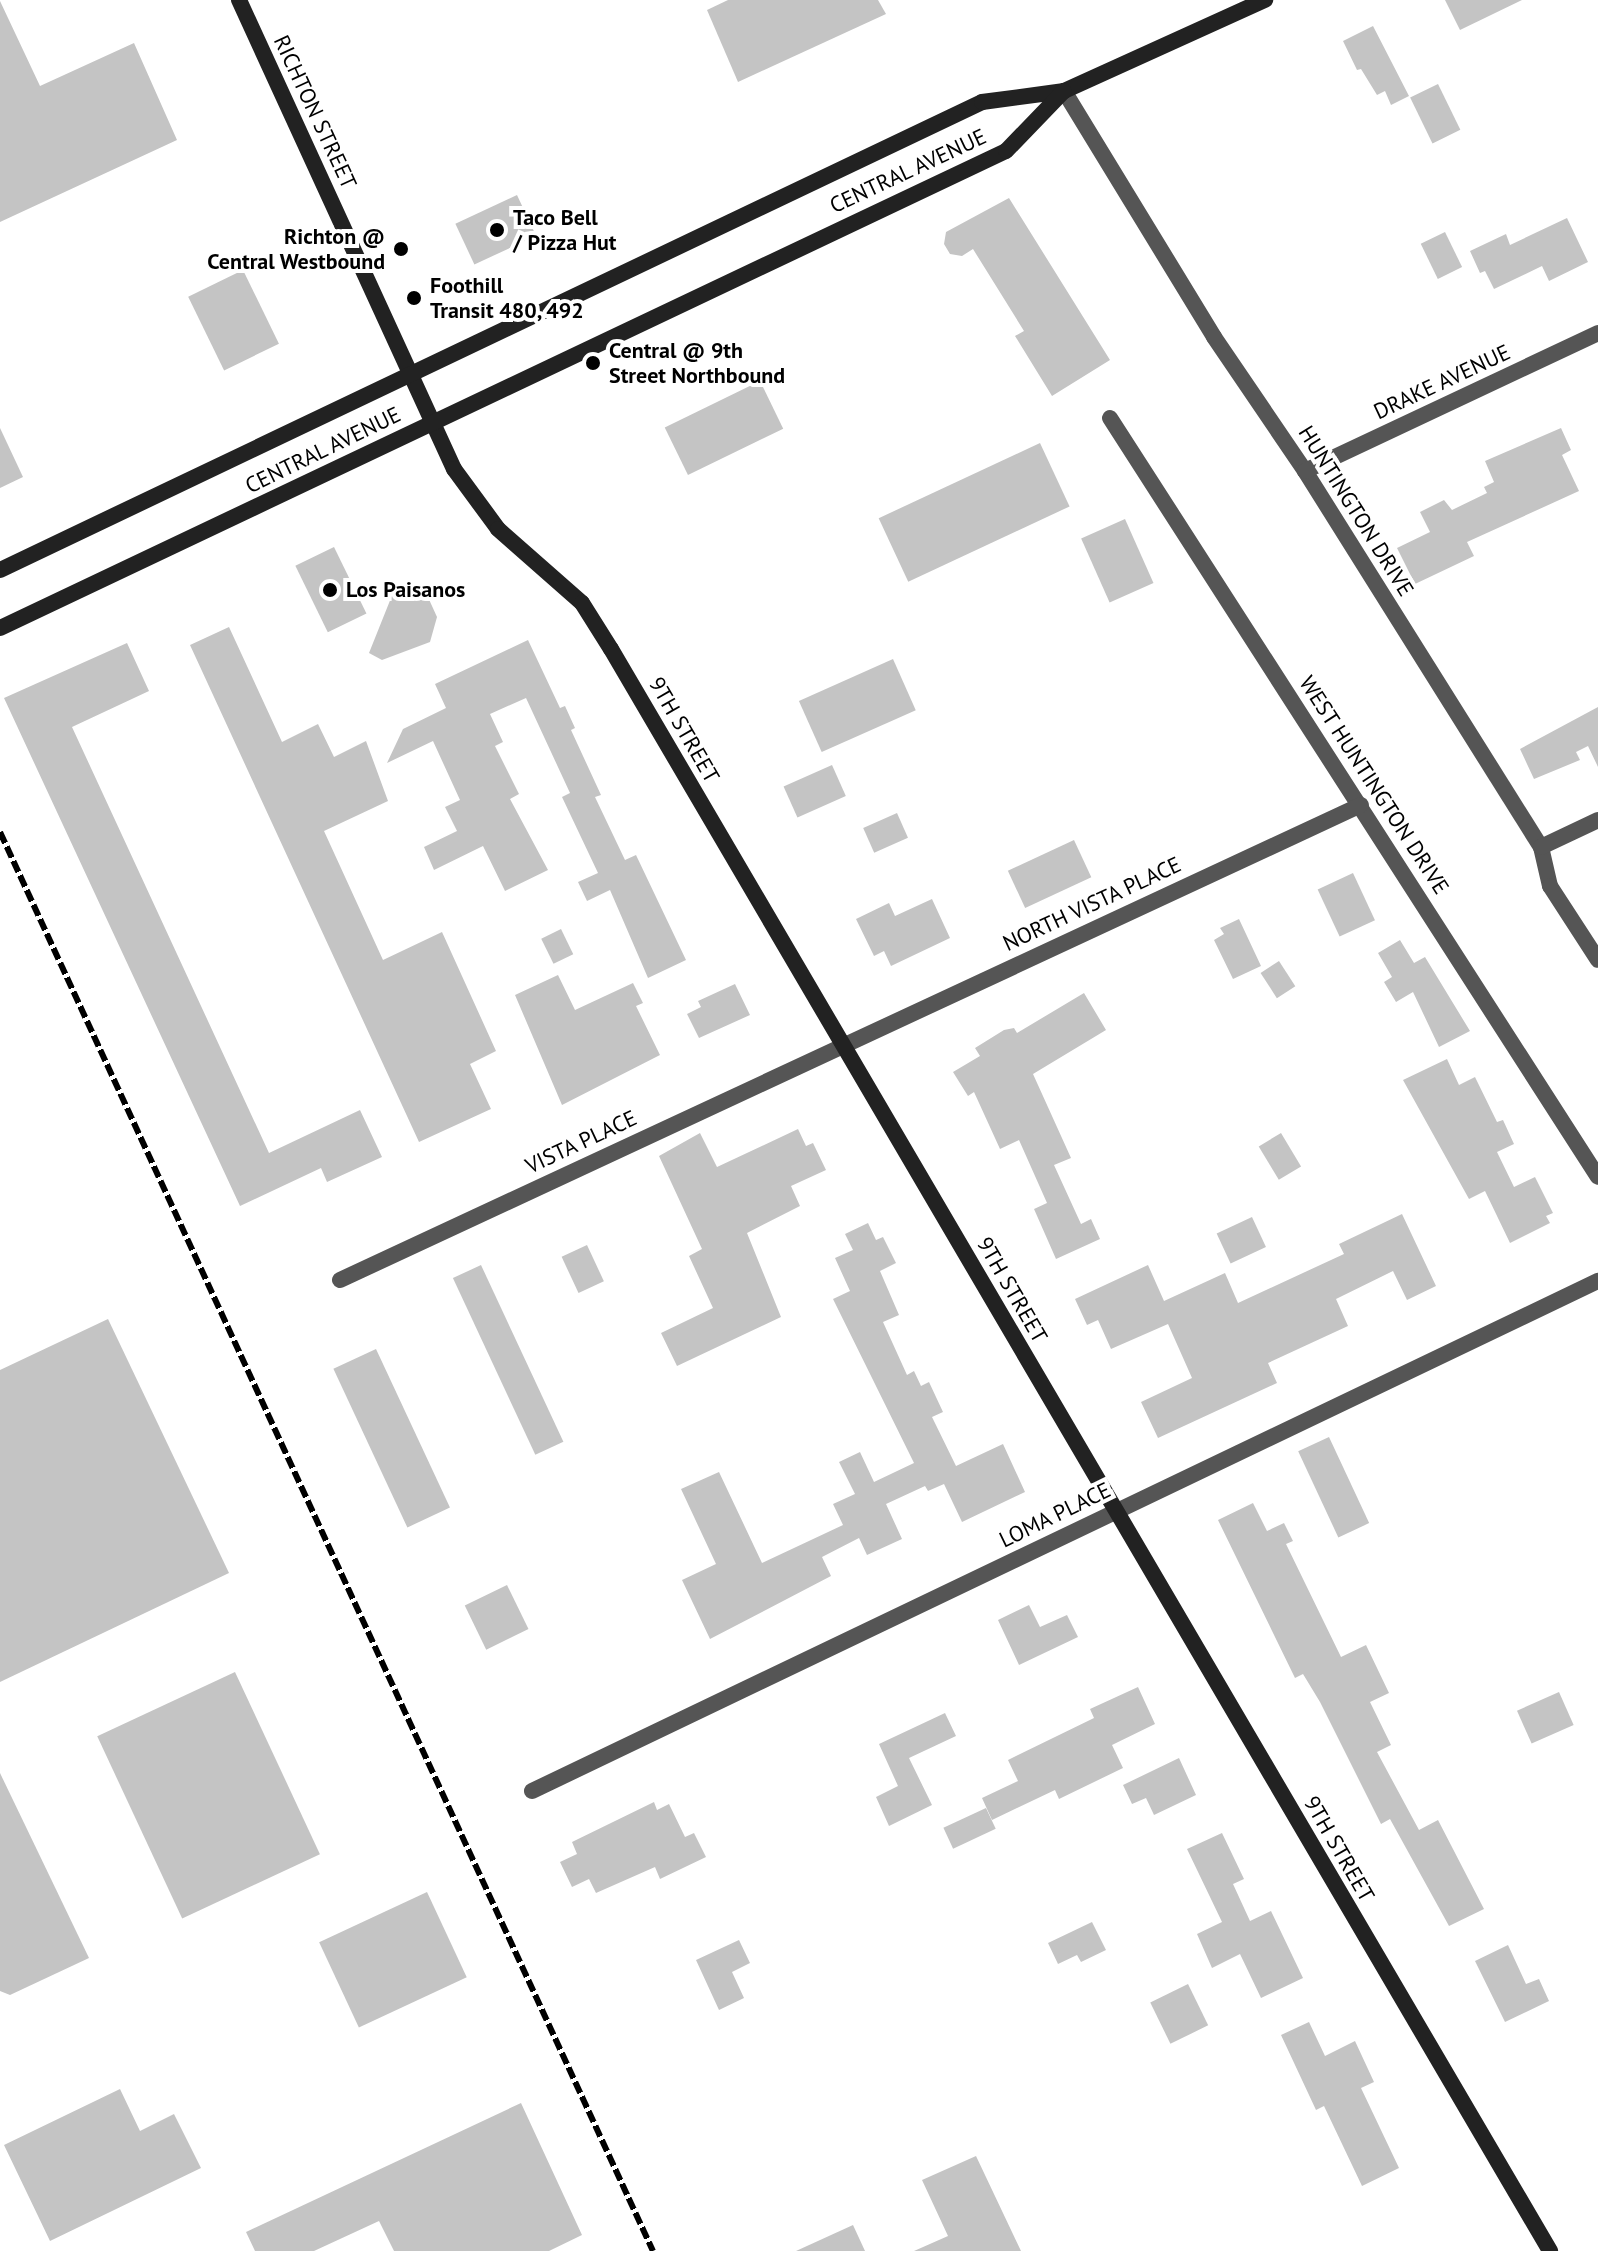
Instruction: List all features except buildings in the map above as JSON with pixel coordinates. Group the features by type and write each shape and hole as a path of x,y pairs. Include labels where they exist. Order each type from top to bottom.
{"street":[{"name":"RICHTON STREET","path":"239,0 412,372"},
{"path":"1064,91 1265,0"},
{"name":"CENTRAL AVENUE","path":"0,570 982,102 1064,91"},
{"name":"CENTRAL AVENUE","path":"0,628 1006,151 1064,91"},
{"name":"HUNTINGTON DRIVE","path":"1064,91 1214,337 1305,471 1541,847 1550,886 1598,960"},
{"name":"DRAKE AVENUE","path":"1305,471 1598,333"},
{"name":"9TH STREET","path":"412,372 471,498 498,529 582,603 1550,2251"},
{"name":"WEST HUNTINGTON DRIVE","path":"1110,418 1598,1177"},
{"name":"NORTH VISTA PLACE","path":"842,1043 1361,805"},
{"path":"1541,847 1598,820"},
{"name":"VISTA PLACE","path":"340,1280 842,1043"},
{"name":"LOMA PLACE","path":"532,1791 1598,1281"}],"railway":[{"path":"0,832 653,2251"}],"place":[{"name":"Taco Bell / Pizza Hut","path":"497,230"},
{"name":"Richton @ Central Westbound","path":"401,249"},
{"name":"Foothill Transit 480, 492","path":"414,298"},
{"name":"Central @ 9th Street Northbound","path":"593,363"},
{"name":"Los Paisanos","path":"330,590"}]}
